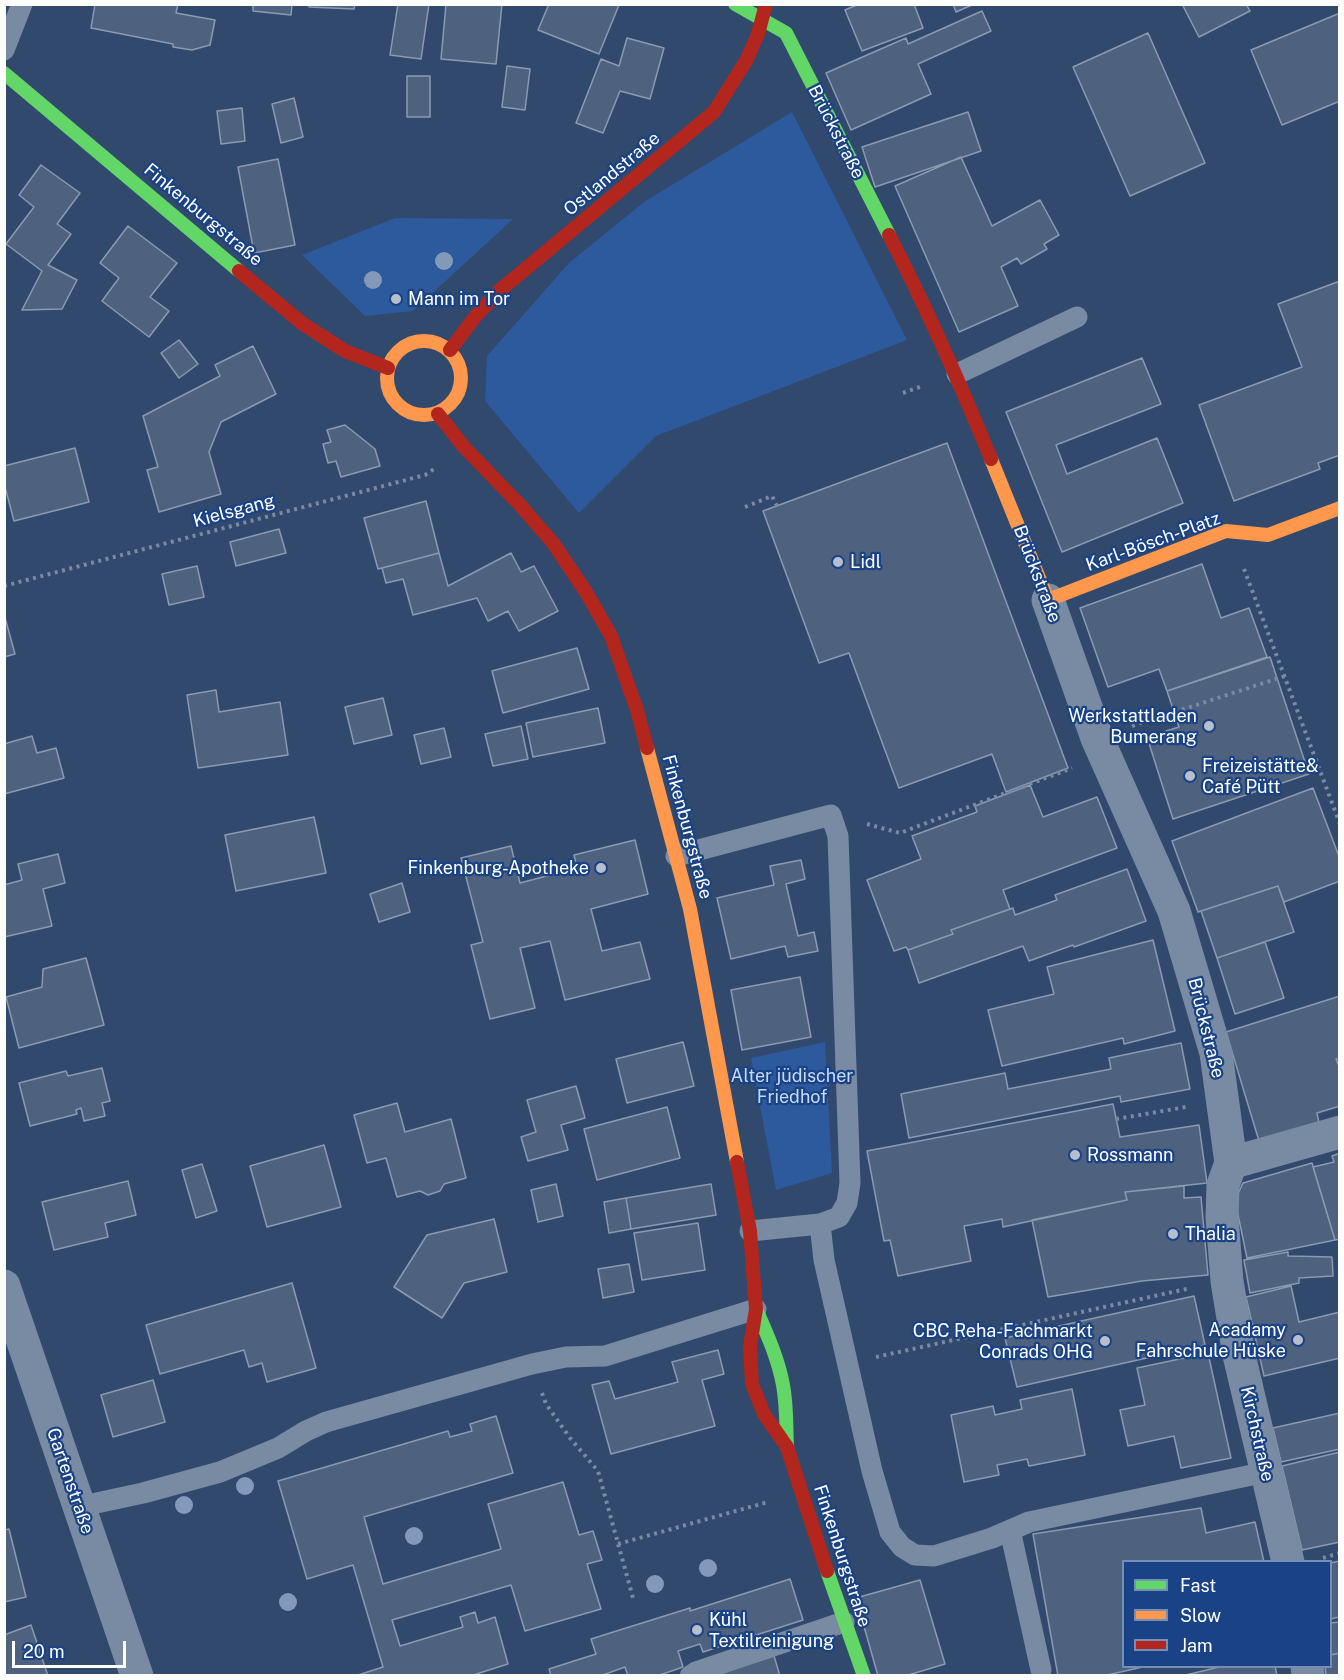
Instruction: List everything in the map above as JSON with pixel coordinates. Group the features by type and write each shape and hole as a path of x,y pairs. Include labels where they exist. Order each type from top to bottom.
{"street":[{"name":"Brückstraße","path":"735,4 786,33 927,309 957,374 1048,600 1101,747 1174,911 1216,1053 1231,1163"},
{"name":"Ostlandstraße","path":"450,350 475,317 499,291 714,112 736,82 755,44 764,19 766,4"},
{"name":"Finkenburgstraße","path":"4,73 303,324 345,351 388,369"},
{"path":"426,341 438,342 450,350 461,372 461,386 457,397 438,414 413,414 402,410 393,401 387,384 388,369 395,353 413,343 426,341"},
{"name":"Finkenburgstraße","path":"438,414 464,447 553,543 586,592 611,636 637,710 676,856 704,977 750,1231 756,1310 750,1346 752,1384 764,1414 787,1448 864,1676"},
{"name":"Karl-Bösch-Platz","path":"1048,600 1226,531 1268,535 1340,508"},
{"path":"1231,1163 1340,1132"},
{"name":"Kirchstraße","path":"1231,1163 1223,1185 1222,1217 1227,1281 1239,1355 1288,1560"},
{"name":"Gartenstraße","path":"4,1286 137,1676"},
{"name":"Finkenburgstraße","path":"756,1310 771,1341 782,1378 787,1448"}],"lane":[{"path":"4,50 22,4"},
{"path":"957,374 1077,317"},
{"path":"676,856 831,815 838,836 850,1183 847,1203 839,1217 820,1224 750,1231"},
{"path":"820,1224 824,1260 872,1471 884,1513 890,1532 902,1547 915,1555 934,1556 992,1538 1029,1522 1266,1472"},
{"path":"78,1507 143,1493 220,1472 278,1448 306,1431 327,1422 532,1364 566,1357 605,1356 756,1310"},
{"path":"1010,1530 1041,1670"},
{"path":"690,1676 844,1622"}],"path":[{"name":"Kielsgang","path":"4,586 425,475 464,447"},
{"path":"745,507 772,496 777,506"},
{"path":"1226,531 1236,546 1340,824"},
{"path":"831,815 900,833 1101,747 1285,675"},
{"path":"1116,1119 1223,1101"},
{"path":"849,1363 1149,1295 1227,1281"},
{"path":"532,1364 546,1404 570,1438 598,1471 633,1598"},
{"path":"618,1544 803,1493"}],"green space":[{"path":"792,112 907,340 656,436 579,513 485,401 487,356 569,263 644,202"},
{"path":"395,218 513,219 413,311 365,316 302,255"},
{"name":"Alter jüdischer Friedhof","path":"825,1042 832,1173 776,1190 751,1058"}],"building":[{"path":"95,4 178,4 176,13 215,20 210,45 192,50 173,47 173,44 91,28"},
{"path":"253,4 292,4 291,15 253,11"},
{"path":"309,4 355,4 354,9 309,7"},
{"path":"398,4 429,4 421,59 390,55"},
{"path":"446,4 502,4 496,64 441,59"},
{"path":"549,4 619,5 599,54 538,30"},
{"path":"859,4 914,4 923,28 862,51 845,10"},
{"path":"953,4 974,4 956,12"},
{"path":"1182,4 1246,4 1250,11 1199,37"},
{"path":"982,11 991,31 918,64 931,94 851,130 826,73 906,38 908,44"},
{"path":"1340,13 1340,101 1282,125 1251,50"},
{"path":"1148,33 1205,163 1130,196 1073,67"},
{"path":"627,38 664,48 650,99 620,91 603,133 576,123 601,59 619,66"},
{"path":"507,66 530,69 525,110 502,107"},
{"path":"407,76 430,76 430,117 407,117"},
{"path":"294,98 303,137 281,143 272,104"},
{"path":"242,108 245,141 221,144 217,111"},
{"path":"968,112 981,151 875,187 862,147"},
{"path":"961,157 992,226 1040,200 1059,235 1044,244 1047,249 1021,264 1017,258 1001,267 1018,306 959,332 895,186"},
{"path":"278,159 295,245 254,253 238,167"},
{"path":"41,165 80,193 57,224 71,234 48,265 77,280 62,309 22,310 42,271 6,244 34,207 19,195"},
{"path":"128,226 177,263 150,297 169,311 149,337 102,301 119,278 100,263"},
{"path":"1340,281 1340,455 1318,463 1320,469 1234,501 1199,405 1302,367 1278,304"},
{"path":"179,340 198,364 179,378 161,353"},
{"path":"253,346 276,394 221,422 209,452 221,494 159,512 147,470 158,467 143,416 220,376 215,365"},
{"path":"1142,358 1161,404 1056,445 1067,474 1157,438 1183,503 1062,552 1006,412"},
{"path":"345,425 375,449 380,466 341,477 336,461 328,463 323,444 331,442 327,430"},
{"path":"947,443 1068,768 1006,792 992,754 899,788 849,653 819,663 763,511"},
{"path":"75,448 89,502 14,521 4,483 4,466"},
{"path":"426,501 439,553 378,569 364,518"},
{"path":"279,529 286,553 236,566 230,542"},
{"path":"439,553 448,586 511,553 521,572 534,566 558,611 519,631 508,611 488,621 477,598 413,615 403,579 386,583 382,568"},
{"path":"1202,564 1221,618 1249,608 1267,657 1167,691 1159,669 1108,687 1080,608"},
{"path":"197,566 204,597 169,605 162,574"},
{"path":"4,614 15,654 4,657"},
{"path":"577,648 589,689 503,713 492,671"},
{"path":"1270,657 1309,774 1173,819 1147,737 1179,727 1167,691"},
{"path":"216,690 219,712 280,702 288,755 198,768 187,695"},
{"path":"383,698 392,735 354,744 345,707"},
{"path":"598,708 605,743 533,757 526,723"},
{"path":"521,726 528,759 493,766 485,734"},
{"path":"444,728 451,757 421,764 414,735"},
{"path":"32,736 37,753 56,748 64,778 4,794 4,744"},
{"path":"1030,785 1043,817 1097,797 1117,848 1003,890 1010,909 951,930 953,934 908,950 906,947 894,951 867,880 921,859 912,836 977,812 975,806"},
{"path":"1313,788 1340,859 1340,881 1284,902 1278,886 1198,912 1172,841"},
{"path":"314,817 326,873 236,891 225,835"},
{"path":"635,840 648,894 591,909 602,951 640,942 650,979 565,1000 550,941 520,948 535,1008 490,1019 471,945 483,942 461,858 511,846 520,883 577,868 574,855"},
{"path":"58,854 65,883 43,889 52,926 4,937 4,885 22,880 18,864"},
{"path":"801,860 805,879 786,884 798,936 814,932 818,951 788,957 785,946 731,959 717,898 774,885 770,866"},
{"path":"1127,869 1146,921 1029,961 1023,946 919,983 908,950 953,934 951,930 1013,908 1015,915 1057,900 1055,895"},
{"path":"402,883 410,912 379,922 370,894"},
{"path":"1278,886 1294,932 1217,958 1201,911"},
{"path":"1153,940 1175,1031 1124,1044 1123,1038 1002,1066 988,1010 1054,994 1047,967"},
{"path":"1265,942 1284,998 1235,1014 1217,958"},
{"path":"86,958 104,1025 19,1048 6,997 42,987 43,969"},
{"path":"800,977 811,1037 742,1050 731,990"},
{"path":"1340,996 1340,1059 1336,1059 1340,1069 1340,1106 1317,1113 1319,1123 1259,1141 1226,1032"},
{"path":"683,1042 694,1086 627,1103 616,1059"},
{"path":"1181,1043 1190,1089 1121,1102 1120,1096 909,1138 901,1094 1005,1073 1008,1089 1111,1069 1109,1058"},
{"path":"102,1068 110,1101 102,1103 105,1116 84,1121 81,1108 76,1110 77,1114 30,1126 19,1083 66,1071 68,1076"},
{"path":"576,1086 585,1118 561,1125 568,1150 528,1161 521,1137 536,1132 527,1100"},
{"path":"397,1103 405,1132 451,1119 466,1178 444,1184 440,1191 428,1195 420,1191 397,1197 386,1158 367,1163 354,1115"},
{"path":"1113,1104 1120,1137 1199,1125 1207,1183 1125,1192 1127,1200 1003,1227 1002,1219 964,1226 971,1261 898,1276 890,1240 884,1241 867,1151"},
{"path":"667,1107 680,1158 597,1180 584,1129"},
{"path":"324,1145 341,1207 267,1227 250,1166"},
{"path":"1340,1153 1340,1239 1335,1240 1313,1167 1334,1162 1332,1156"},
{"path":"1312,1163 1335,1240 1247,1258 1235,1200 1243,1183"},
{"path":"202,1164 217,1211 196,1218 182,1170"},
{"path":"128,1181 136,1215 105,1223 108,1237 54,1250 42,1202"},
{"path":"556,1184 563,1216 538,1222 531,1190"},
{"path":"711,1184 716,1215 631,1229 626,1198"},
{"path":"1184,1186 1184,1198 1201,1197 1208,1275 1142,1281 1048,1297 1032,1220 1127,1200 1125,1192"},
{"path":"626,1198 631,1229 609,1233 604,1202"},
{"path":"494,1219 507,1272 464,1283 442,1318 394,1287 427,1235"},
{"path":"698,1223 705,1270 642,1280 634,1233"},
{"path":"1288,1252 1288,1256 1332,1257 1333,1276 1299,1278 1299,1283 1250,1293 1244,1260"},
{"path":"629,1264 634,1292 603,1298 598,1269"},
{"path":"292,1283 316,1368 267,1382 262,1363 249,1367 244,1350 160,1374 146,1325"},
{"name":"Acadamy Fahrschule Hüske","path":"1291,1286 1299,1322 1340,1312 1340,1358 1264,1376 1246,1297"},
{"name":"CBC Reha-Fachmarkt Conrads OHG","path":"1194,1296 1205,1345 1017,1387 1005,1338"},
{"path":"718,1350 724,1374 702,1380 715,1426 611,1454 592,1385 609,1381 615,1399 678,1382 672,1362"},
{"path":"1208,1353 1231,1458 1181,1468 1174,1436 1128,1446 1120,1410 1145,1405 1137,1368"},
{"path":"153,1380 165,1422 113,1437 101,1395"},
{"path":"1072,1389 1085,1455 1029,1466 1027,1459 997,1465 999,1475 964,1482 951,1415 993,1406 995,1415 1022,1409 1020,1400"},
{"path":"1340,1413 1340,1449 1281,1462 1273,1428"},
{"path":"496,1416 513,1473 364,1517 383,1584 501,1549 488,1504 563,1482 579,1535 593,1531 602,1560 587,1564 601,1609 525,1631 511,1585 392,1620 400,1646 463,1627 460,1617 475,1612 478,1623 495,1617 508,1664 470,1676 355,1676 383,1667 353,1565 307,1579 278,1481 448,1431 450,1437 472,1431 470,1424"},
{"path":"1340,1452 1340,1542 1302,1550 1282,1466"},
{"path":"1201,1508 1206,1533 1255,1522 1264,1560 1122,1560 1122,1668 1138,1668 1103,1676 1058,1676 1033,1534"},
{"path":"9,1529 26,1597 4,1602 4,1530"},
{"path":"1340,1561 1340,1617 1332,1619 1332,1563"},
{"name":"Kühl Textilreinigung","path":"790,1579 803,1620 703,1652 700,1644 678,1651 683,1667 657,1676 628,1676 625,1667 600,1676 551,1676 549,1669 596,1654 591,1639"},
{"path":"920,1580 945,1664 905,1676 878,1676 856,1598"},
{"path":"1340,1622 1340,1653 1332,1655 1332,1623"},
{"path":"31,1625 48,1676 4,1676 4,1635"},
{"path":"1340,1653 1340,1676 1326,1676 1325,1668 1332,1668 1332,1655"},
{"path":"774,1656 780,1676 711,1676"},
{"path":"1215,1668 1275,1668 1277,1676 1182,1676"}],"traffic: fast":[{"path":"735,4 786,33 889,235"},
{"path":"4,73 239,271"},
{"path":"756,1309 772,1346 781,1375 785,1401 787,1447"},
{"path":"827,1571 864,1676"}],"traffic: slow":[{"path":"417,341 431,341 445,347 455,357 461,371 461,378 461,385 455,399 445,409 431,415 417,415 403,409 393,399 387,385 387,371 393,357 403,347 417,341"},
{"path":"991,459 1048,600 1226,531 1268,535 1340,508"},
{"path":"647,748 690,909 737,1162"}],"traffic: jam":[{"path":"450,350 475,317 499,291 714,112 746,61 758,34 766,4"},
{"path":"889,235 943,346 991,459"},
{"path":"239,271 303,324 345,351 388,368"},
{"path":"438,414 464,447 553,543 586,592 611,636 637,710 647,748"},
{"path":"737,1162 750,1231 756,1309 750,1346 752,1384 764,1414 787,1447 827,1571"}],"place":[{"name":"Mann im Tor","path":"396,299"},
{"name":"Lidl","path":"838,562"},
{"name":"Werkstattladen Bumerang","path":"1209,726"},
{"name":"Freizeistätte& Café Pütt","path":"1190,776"},
{"name":"Finkenburg-Apotheke","path":"601,868"},
{"name":"Rossmann","path":"1075,1155"},
{"name":"Thalia","path":"1173,1234"},
{"name":"Acadamy Fahrschule Hüske","path":"1298,1340"},
{"name":"CBC Reha-Fachmarkt Conrads OHG","path":"1105,1341"},
{"name":"Kühl Textilreinigung","path":"697,1630"}]}
